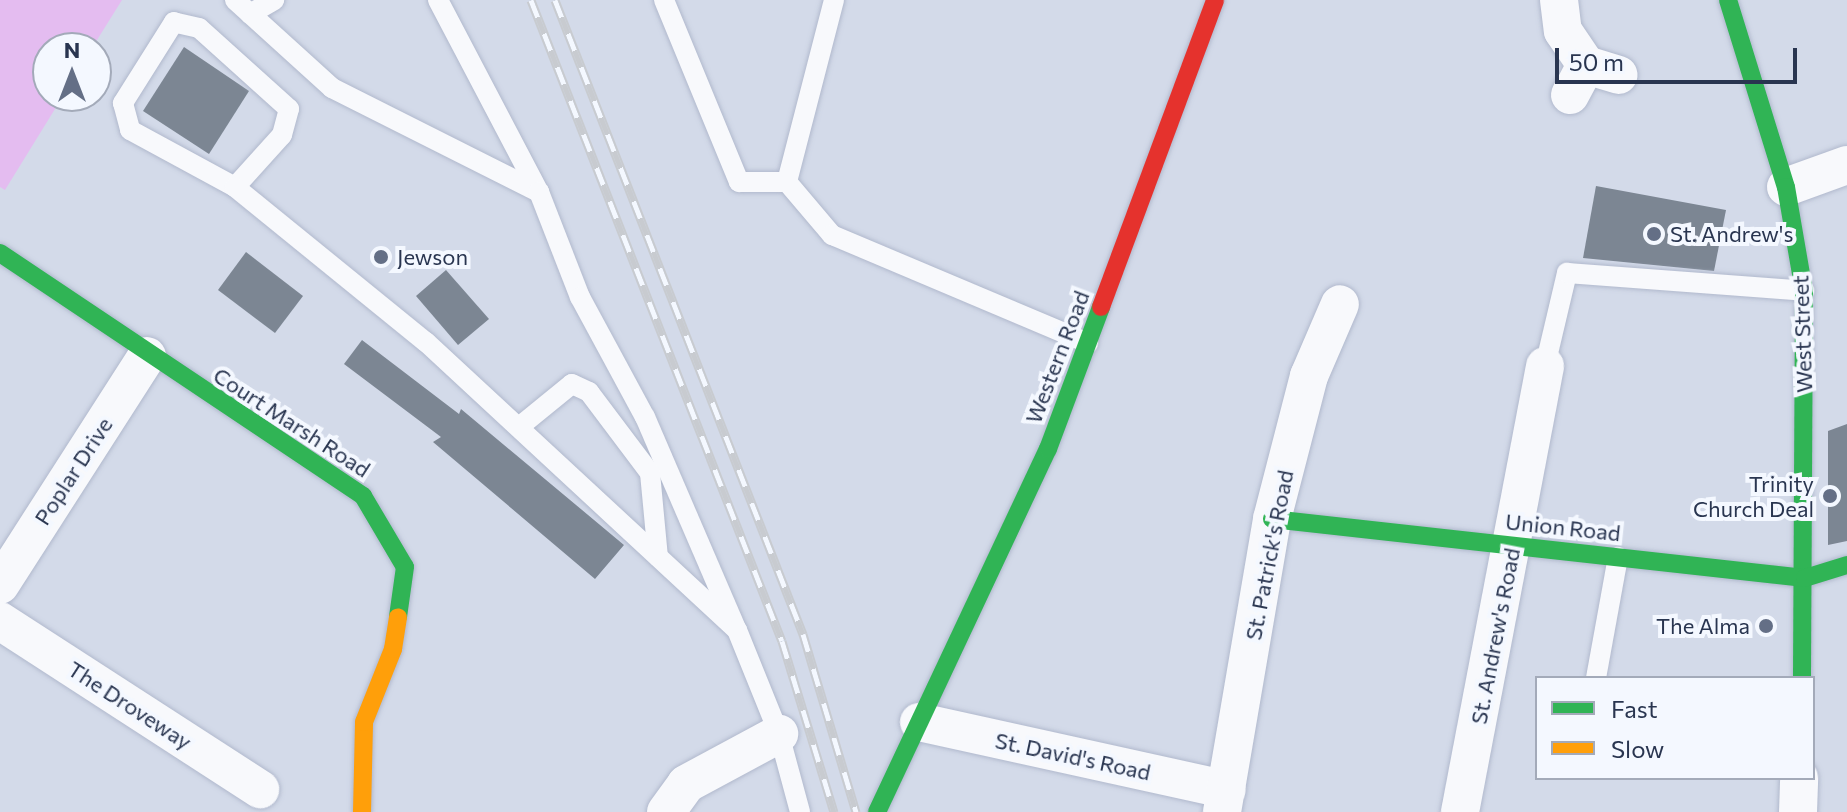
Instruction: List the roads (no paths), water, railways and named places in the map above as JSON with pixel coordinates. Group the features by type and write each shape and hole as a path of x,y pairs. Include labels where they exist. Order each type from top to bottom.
{"street":[{"name":"Western Road","path":"877,812 1048,449 1215,0"},
{"path":"1559,0 1563,31 1592,78"},
{"name":"West Street","path":"1728,0 1786,187 1804,291 1805,578 1802,676"},
{"path":"1786,187 1847,165"},
{"name":"Court Marsh Road","path":"0,253 147,356 363,496 405,567 393,649 364,722 362,812"},
{"name":"St. Patrick's Road","path":"1224,801 1272,519 1309,376 1340,304"},
{"name":"Poplar Drive","path":"0,585 147,356"},
{"name":"St. Andrew's Road","path":"1460,812 1545,366"},
{"name":"Union Road","path":"1272,519 1805,578 1847,565"},
{"name":"The Droveway","path":"0,621 260,789"},
{"name":"St. David's Road","path":"919,722 1224,801"},
{"path":"666,812 686,784 779,734"},
{"path":"1798,812 1799,780"}],"lane":[{"path":"242,7 274,0"},
{"path":"438,0 539,192 580,297 645,417 779,734 800,812"},
{"path":"664,0 739,182 787,182 832,235 1088,343"},
{"path":"787,182 834,0"},
{"path":"242,7 332,88 539,192"},
{"path":"235,187 282,135 289,109 199,28 174,22 123,103 130,130 235,187 426,342 737,630"},
{"path":"1545,366 1567,273 1804,291"},
{"path":"519,427 572,384 589,392 650,473 658,557"},
{"path":"1596,676 1618,557"}],"railway":[{"path":"531,0 782,641 834,812"},
{"path":"555,0 803,634 856,812"}],"place":[{"name":"St. Andrew's","path":"1654,234"},
{"name":"Jewson","path":"381,257"},
{"name":"Trinity Church Deal","path":"1830,496"},
{"name":"The Alma","path":"1766,626"}]}
